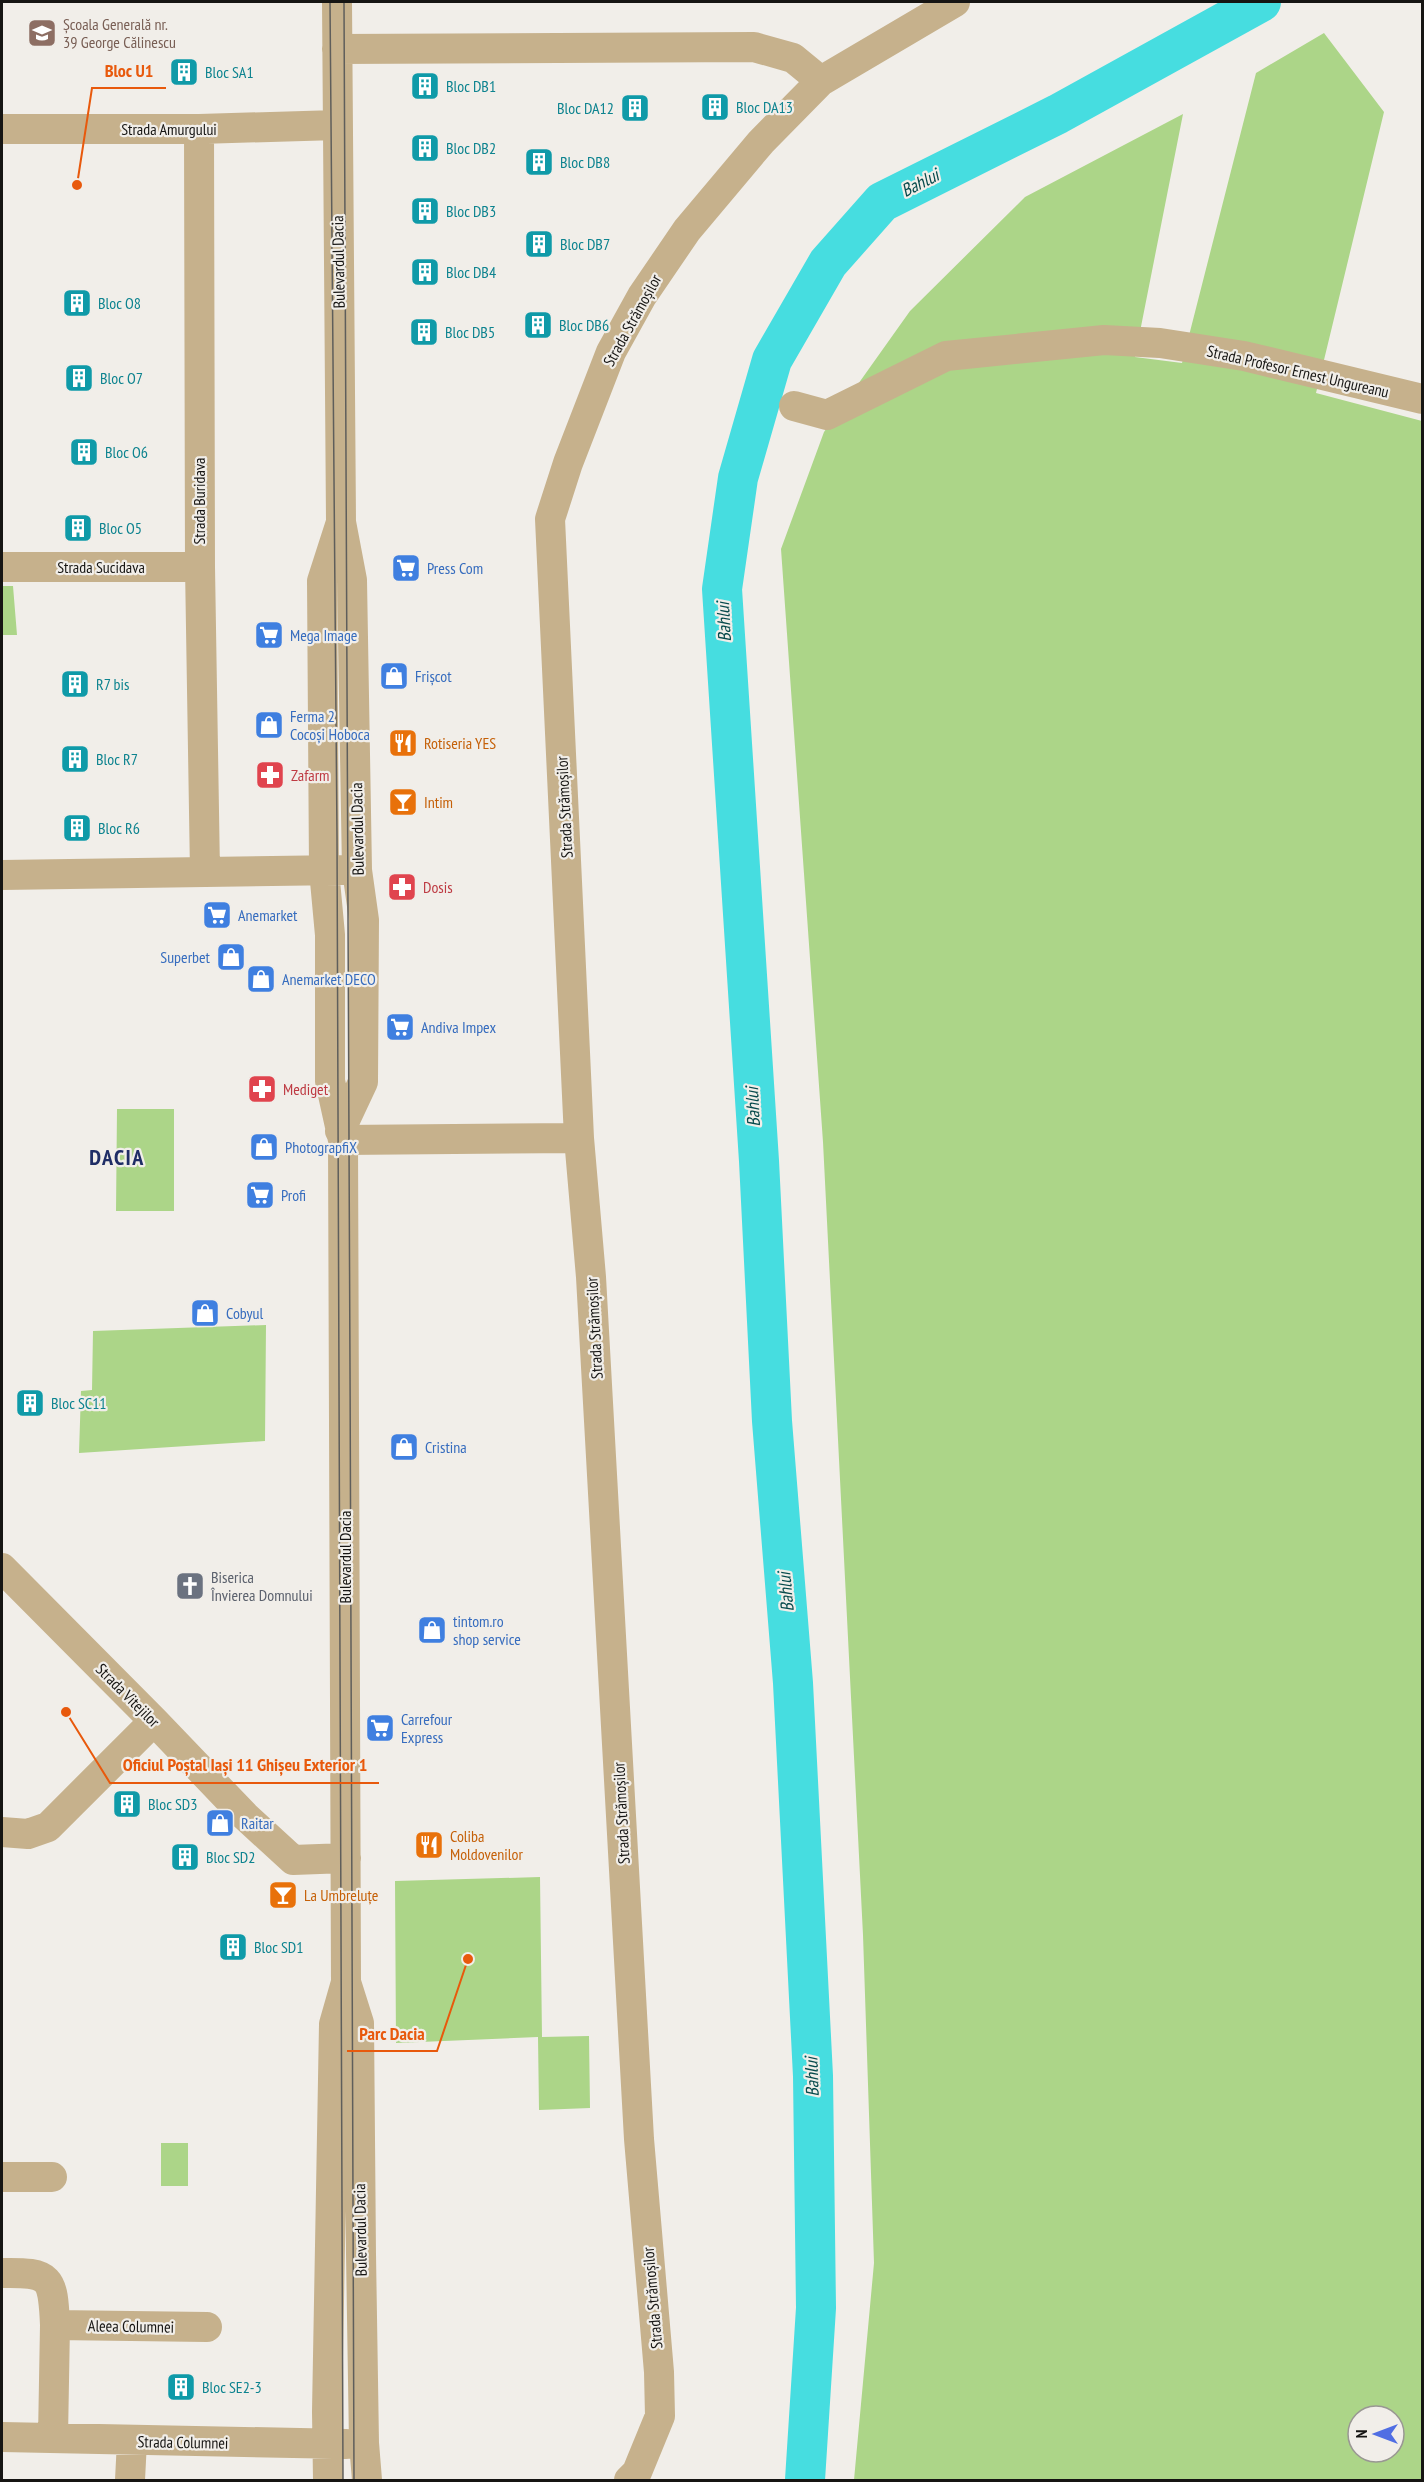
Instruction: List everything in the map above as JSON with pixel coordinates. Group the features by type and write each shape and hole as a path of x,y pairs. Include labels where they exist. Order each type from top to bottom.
{"street":[{"name":"Bulevardul Dacia","path":"337,2 341,522 352,580 357,870 364,920 363,1082 341,1135"},
{"name":"Strada Strămoșilor","path":"629,2481 637,2472 660,2416 659,2372 639,2139 591,1277 579,1138 550,519 568,463 611,352 642,296 687,230 761,142 821,81 955,2"},
{"path":"337,49 754,47 793,58 821,81"},
{"name":"Strada Amurgului","path":"2,129 199,129 337,125"},
{"name":"Strada Buridava","path":"199,129 200,567 206,872"},
{"name":"Strada Profesor Ernest Ungureanu","path":"794,406 827,415 946,356 1104,339 1160,343 1244,356 1422,399"},
{"name":"Bulevardul Dacia","path":"328,2481 334,2024 346,1982 346,1858 341,1135 330,1081 330,935 324,870 322,581 341,522"},
{"name":"Strada Sucidava","path":"2,567 200,567"},
{"path":"2,875 357,870"},
{"path":"341,1135 579,1138"},
{"name":"Strada Vitejilor","path":"2,1568 245,1816 293,1860 346,1858"},
{"path":"2,1832 28,1834 48,1827 154,1721"},
{"name":"Bulevardul Dacia","path":"346,1982 359,2023 358,2127 364,2444 368,2481"},
{"path":"2,2177 52,2177"},
{"path":"2,2273 26,2272 39,2275 48,2281 53,2293 54,2437"},
{"name":"Aleea Columnei","path":"55,2325 207,2327"},
{"name":"Strada Columnei","path":"2,2437 364,2444"},
{"path":"130,2481 132,2441"}],"green space":[{"path":"1324,33 1384,112 1316,393 1422,421 1422,2480 854,2480 874,2263 863,1935 823,1142 781,549 824,432 910,311 1025,197 1183,114 1135,357 1182,363 1256,73"},
{"path":"2,586 13,586 17,635 2,635"},
{"path":"117,1109 174,1109 174,1211 116,1211"},
{"path":"266,1325 265,1441 79,1453 81,1391 92,1390 93,1331"},
{"path":"540,1877 542,2037 589,2036 590,2108 539,2110 538,2037 396,2043 395,1881"},
{"path":"161,2143 188,2143 188,2186 161,2186"}],"waterway":[{"name":"Bahlui","path":"805,2480 816,2308 813,2076 793,1683 772,1421 759,1161 722,589 738,478 772,360 828,263 882,202 1058,114 1261,2"}],"tram line":[{"path":"330,2 337,836 343,2480"},
{"path":"344,2 354,2480"}],"place":[{"name":"Școala Generală nr. 39 George Călinescu","path":"42,33"},
{"name":"Bloc SA1","path":"184,72"},
{"name":"Bloc DB1","path":"425,86"},
{"name":"Bloc DA13","path":"715,107"},
{"name":"Bloc DA12","path":"635,108"},
{"name":"Bloc DB2","path":"425,148"},
{"name":"Bloc DB8","path":"539,162"},
{"name":"Bloc U1","path":"77,185"},
{"name":"Bloc DB3","path":"425,211"},
{"name":"Bloc DB7","path":"539,244"},
{"name":"Bloc DB4","path":"425,272"},
{"name":"Bloc O8","path":"77,303"},
{"name":"Bloc DB6","path":"538,325"},
{"name":"Bloc DB5","path":"424,332"},
{"name":"Bloc O7","path":"79,378"},
{"name":"Bloc O6","path":"84,452"},
{"name":"Bloc O5","path":"78,528"},
{"name":"Press Com","path":"406,568"},
{"name":"Mega Image","path":"269,635"},
{"name":"Frișcot","path":"394,676"},
{"name":"R7 bis","path":"75,684"},
{"name":"Ferma 2 Cocoși Hoboca","path":"269,725"},
{"name":"Rotiseria YES","path":"403,743"},
{"name":"Bloc R7","path":"75,759"},
{"name":"Zafarm","path":"270,775"},
{"name":"Intim","path":"403,802"},
{"name":"Bloc R6","path":"77,828"},
{"name":"Dosis","path":"402,887"},
{"name":"Anemarket","path":"217,915"},
{"name":"Superbet","path":"231,957"},
{"name":"Anemarket DECO","path":"261,979"},
{"name":"Andiva Impex","path":"400,1027"},
{"name":"Mediget","path":"262,1089"},
{"name":"PhotograpfiX","path":"264,1147"},
{"name":"Profi","path":"260,1195"},
{"name":"Cobyul","path":"205,1313"},
{"name":"Bloc SC11","path":"30,1403"},
{"name":"Cristina","path":"404,1447"},
{"name":"Biserica Învierea Domnului","path":"190,1586"},
{"name":"tintom.ro shop service","path":"432,1630"},
{"name":"Oficiul Poștal Iași 11 Ghișeu Exterior 1","path":"66,1712"},
{"name":"Carrefour Express","path":"380,1728"},
{"name":"Bloc SD3","path":"127,1804"},
{"name":"Raitar","path":"220,1823"},
{"name":"Coliba Moldovenilor","path":"429,1845"},
{"name":"Bloc SD2","path":"185,1857"},
{"name":"La Umbreluțe","path":"283,1895"},
{"name":"Bloc SD1","path":"233,1947"},
{"name":"Parc Dacia","path":"468,1959"},
{"name":"Bloc SE2-3","path":"181,2387"}],"district":[{"name":"DACIA","path":"117,1157"}]}
